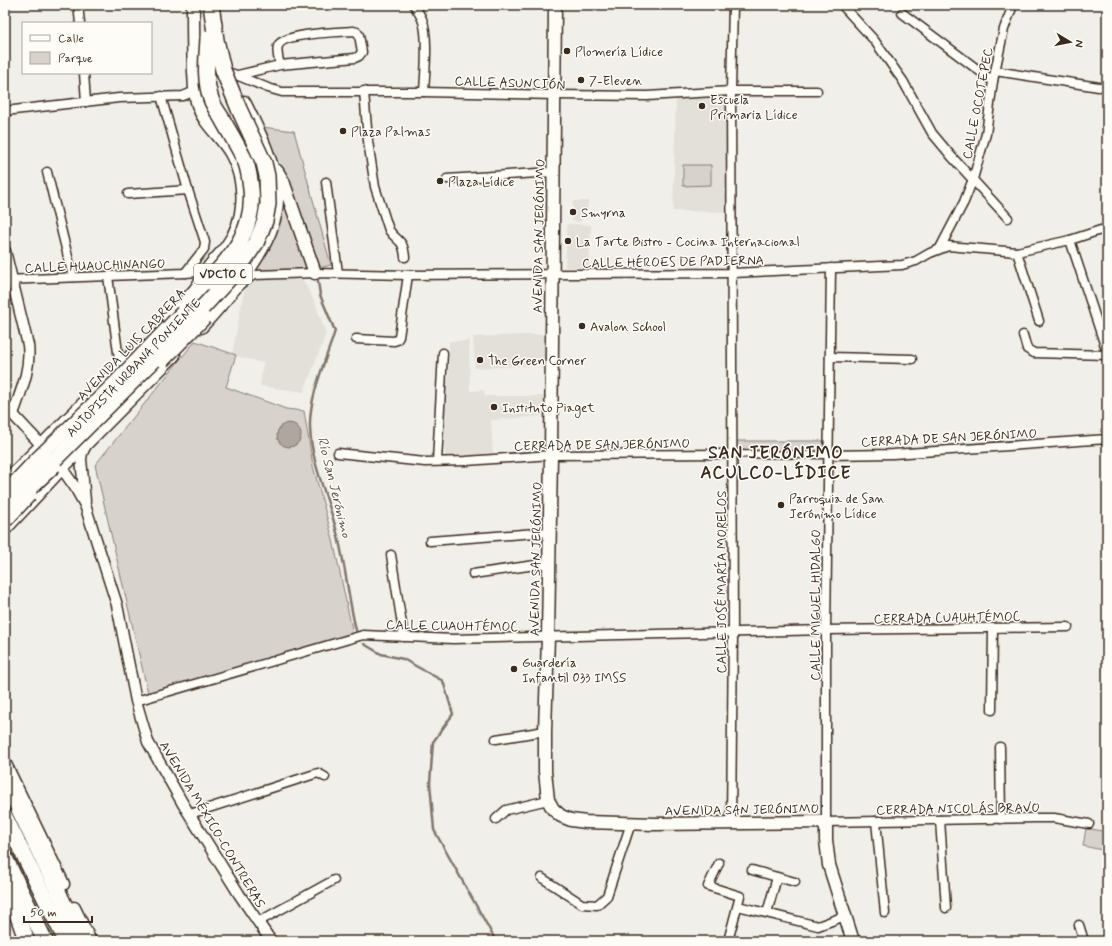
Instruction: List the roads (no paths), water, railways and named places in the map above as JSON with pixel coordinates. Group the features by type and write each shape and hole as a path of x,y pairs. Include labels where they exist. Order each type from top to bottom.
{"highway":[{"name":"AUTOPISTA URBANA PONIENTE","path":"5,493 121,383 236,259 251,235 259,206 261,189 260,177 214,66 214,37 204,5"},
{"name":"AUTOPISTA URBANA PONIENTE","path":"59,463 238,269 256,243 261,232 268,204 267,176 264,163 223,70 216,40 211,5"},
{"path":"202,285 220,269 239,244 248,224 251,212 252,196 250,177 246,164 211,100 208,88 207,73 214,37"},
{"path":"5,504 33,475 59,463"},
{"path":"5,520 59,463"},
{"path":"5,780 80,941"},
{"path":"5,789 75,941"},
{"path":"5,817 66,941"},
{"path":"5,837 56,941"},
{"path":"5,858 45,941"},
{"path":"5,879 27,940"}],"main road":[{"name":"AVENIDA LUIS CABRERA","path":"5,493 34,461 117,380 182,312 202,285 232,237 243,204 243,188 239,171 228,145 203,116 198,105 195,91 192,39 193,5"},
{"path":"214,37 216,5"},
{"name":"AVENIDA SAN JERÓNIMO","path":"555,5 551,455 545,731 545,771 548,800 553,809 561,816 571,820 586,822 826,822 826,840 829,865 853,941"},
{"path":"5,529 59,463 86,443 202,327 235,288 257,256 272,226 277,197 276,182 265,148 256,126 240,95 234,74 214,37 206,32 192,39"},
{"name":"AVENIDA LUIS CABRERA","path":"5,482 202,285 230,260 242,245 252,221 255,205 256,190 253,169 242,143 237,136 222,122 198,105"},
{"path":"265,148 283,181 315,273"},
{"path":"5,514 164,361 205,318 236,280 268,235"},
{"path":"93,395 89,404 90,412 94,418 100,421 110,420"},
{"path":"5,764 89,941"},
{"path":"5,896 27,940"},
{"path":"71,919 89,941"}],"street":[{"path":"78,5 80,22"},
{"path":"414,5 422,19 424,30 424,92"},
{"name":"CALLE JOSÉ MARÍA MORELOS","path":"731,822 734,633 731,91 733,5"},
{"path":"842,5 874,40 903,81 932,133 1008,218"},
{"name":"CALLE OCOTEPEC","path":"940,248 964,202 973,179 986,134 993,81 1004,29 1013,5"},
{"path":"902,13 993,81"},
{"path":"234,74 279,65 355,58 362,52 359,35 357,32 347,31 314,34 287,39 280,42 278,46 279,65"},
{"path":"995,71 1099,87"},
{"path":"84,74 86,102"},
{"name":"CALLE ASUNCIÓN","path":"234,74 282,92 364,91 647,96 731,91 817,91"},
{"path":"5,111 86,102 161,96 183,96 195,91"},
{"path":"364,91 368,142 375,187 389,230 403,244 405,257"},
{"name":"CALLE HUAUCHINANGO","path":"161,96 188,190 205,242 204,249 185,273"},
{"path":"47,172 73,277"},
{"path":"447,179 553,172"},
{"path":"326,182 338,273"},
{"path":"128,194 188,190"},
{"name":"CALLE HÉROES DE PADIERNA","path":"235,288 254,275 315,273 408,275 733,273 902,265 916,261 940,248 956,246 1017,252 1070,240 1107,228"},
{"path":"1070,240 1107,352"},
{"path":"5,251 9,280 28,345 29,357 28,370 13,414"},
{"path":"1017,252 1039,321"},
{"name":"CALLE MIGUEL HIDALGO","path":"826,822 826,630 831,268"},
{"name":"CALLE HUAUCHINANGO","path":"9,280 198,272 202,285"},
{"path":"356,339 397,340 399,337 408,275"},
{"path":"108,276 120,368"},
{"path":"1023,335 1027,349 1034,353 1107,356"},
{"path":"437,461 443,353"},
{"path":"830,357 912,359"},
{"name":"AVENIDA MÉXICO-CONTRERAS","path":"5,406 59,463 86,505 117,605 136,701 148,742 239,894 271,941"},
{"name":"CERRADA DE SAN JERÓNIMO","path":"338,453 425,462 466,461 551,455 893,454 1107,439"},
{"path":"86,443 81,459 86,505"},
{"path":"430,541 549,532"},
{"path":"391,555 404,637"},
{"path":"473,574 549,563"},
{"name":"CERRADA CUAUHTÉMOC","path":"826,630 1068,627"},
{"path":"992,710 993,628"},
{"name":"CALLE CUAUHTÉMOC","path":"136,701 362,635 453,639 826,630"},
{"path":"496,739 545,731"},
{"path":"1000,747 1001,819"},
{"path":"190,814 318,773 325,777"},
{"path":"496,819 506,810 548,800"},
{"name":"CERRADA NICOLÁS BRAVO","path":"826,822 1054,818 1089,824"},
{"path":"940,820 946,908"},
{"path":"876,821 885,913"},
{"path":"542,878 582,904 597,905 607,896 631,823"},
{"path":"719,863 708,886 740,896 728,941"},
{"path":"752,870 795,882"},
{"path":"767,913 777,877"},
{"path":"258,922 334,880"},
{"path":"738,906 818,926 845,916"},
{"path":"1079,925 1084,941"}],"waterway":[{"name":"Río San Jerónimo","path":"318,281 320,295 335,331 312,403 310,415 311,442 339,541 356,630"},
{"name":"Río San Jerónimo","path":"364,644 381,654 403,659 443,681 453,714 433,742 430,783 434,830 496,941"}],"place":[{"name":"Plomería Lídice","path":"567,51"},
{"name":"7-Eleven","path":"581,80"},
{"name":"Escuela Primaria Lídice","path":"702,106"},
{"name":"Plaza Palmas","path":"343,131"},
{"name":"Plaza Lídice","path":"440,181"},
{"name":"Smyrna","path":"573,212"},
{"name":"La Tarte Bistro - Cocina Internacional","path":"568,241"},
{"name":"Avalon School","path":"582,326"},
{"name":"The Green Corner","path":"480,360"},
{"name":"Instituto Piaget","path":"494,407"},
{"name":"Parroquia de San Jerónimo Lídice","path":"781,505"},
{"name":"Guardería Infantil 033 IMSS","path":"514,669"}],"district":[{"name":"SAN JERÓNIMO ACULCO-LÍDICE","path":"776,462"}]}
